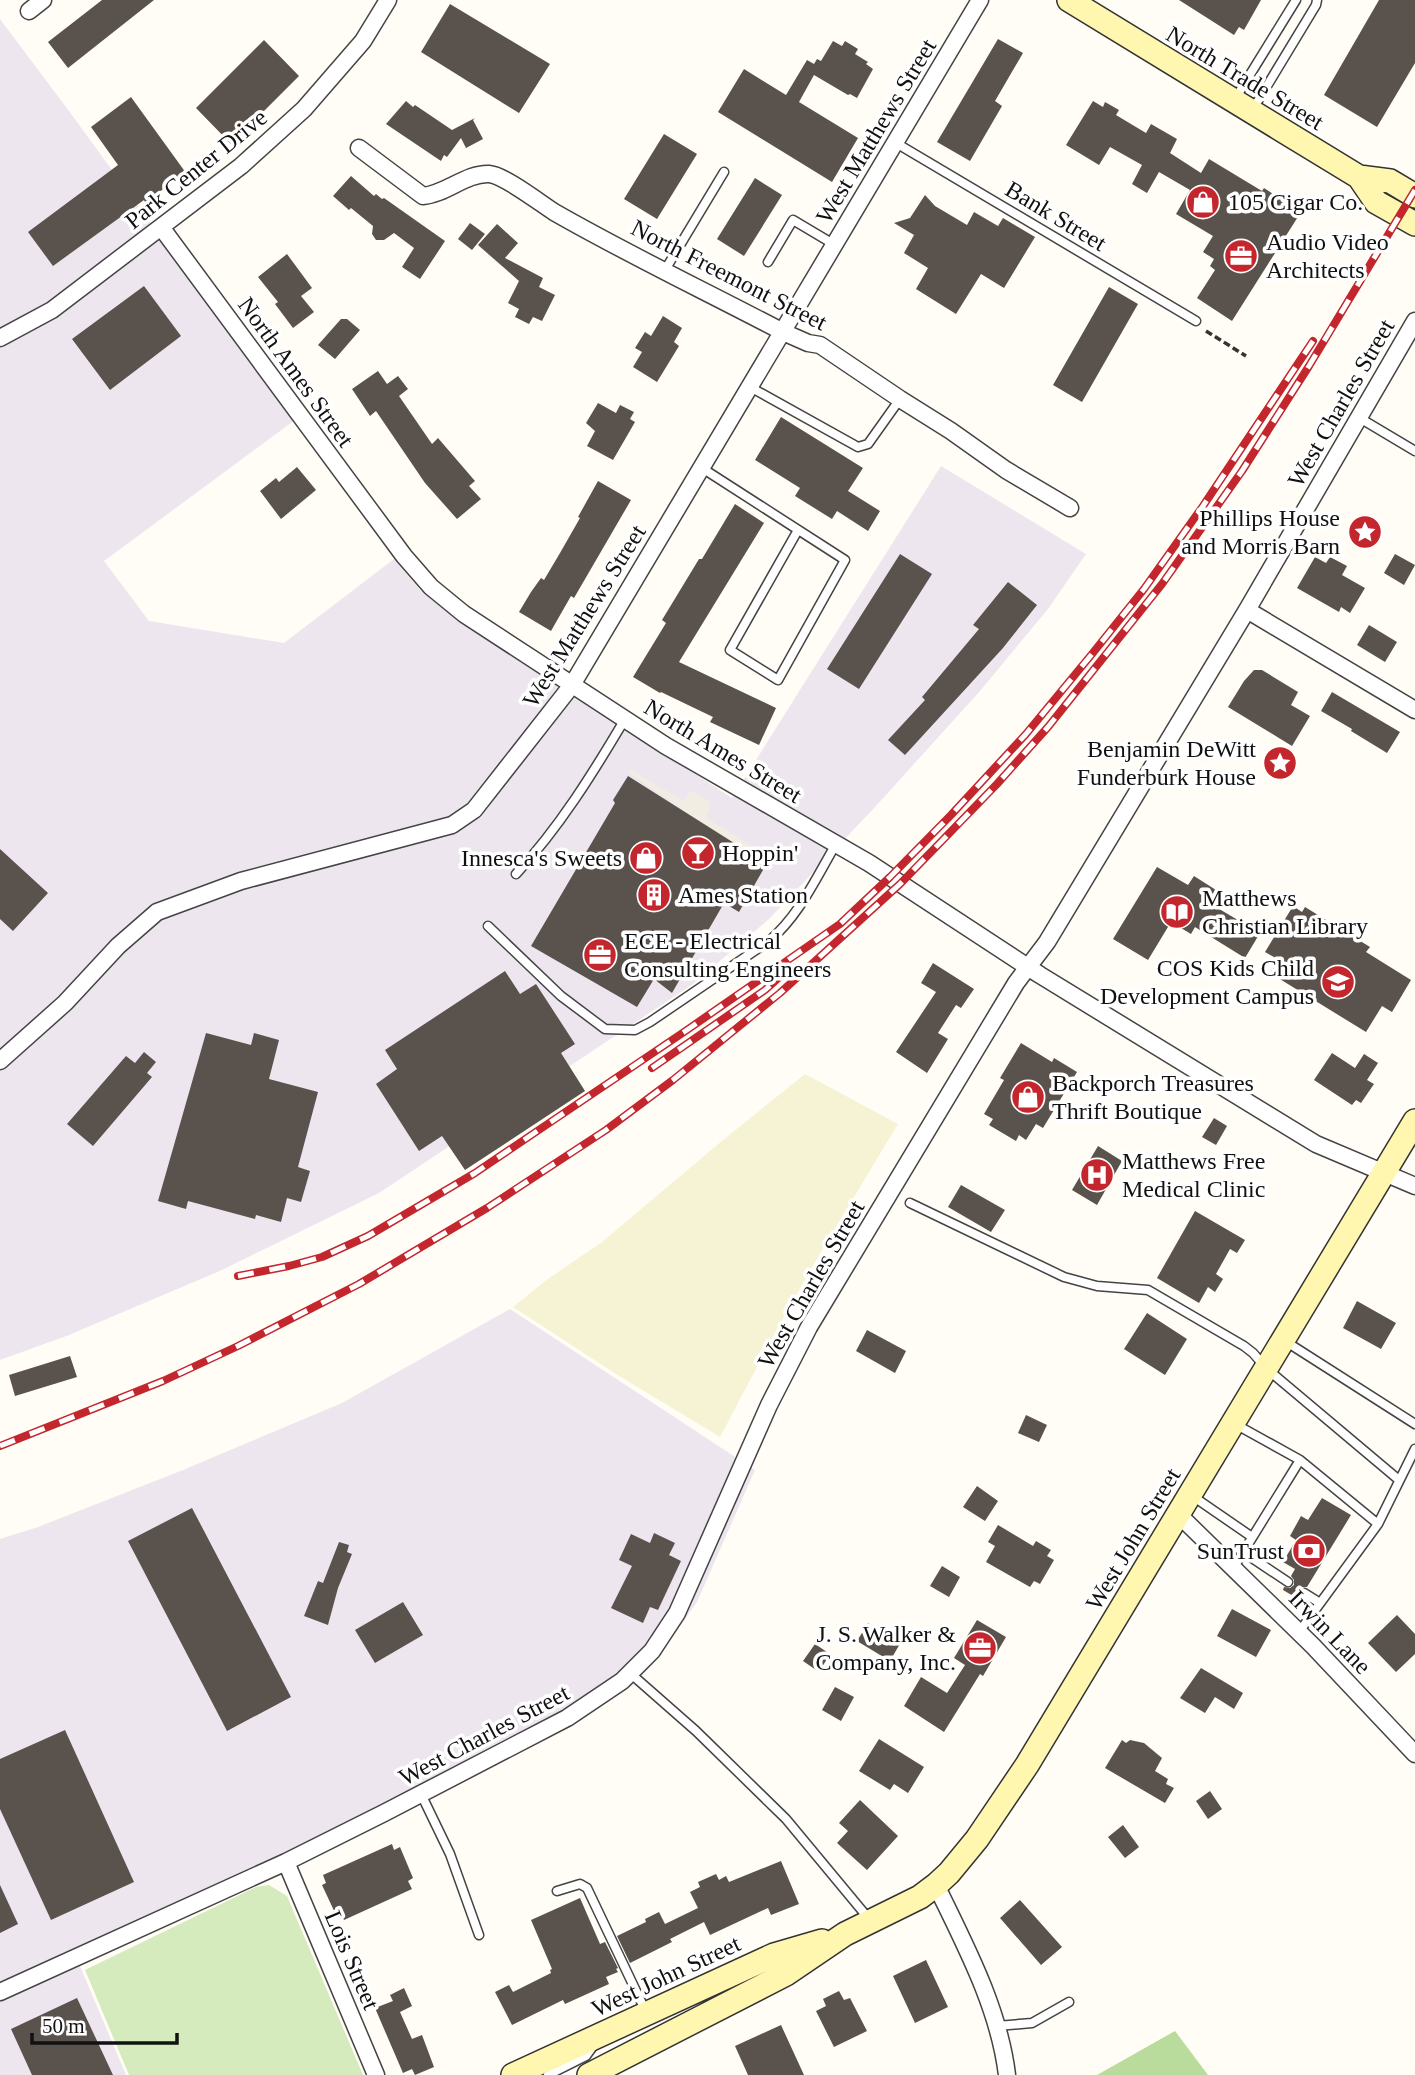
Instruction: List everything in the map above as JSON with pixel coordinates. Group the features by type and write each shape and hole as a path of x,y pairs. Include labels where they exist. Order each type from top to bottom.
{"main road":[{"name":"North Trade Street","path":"1069,0 1359,177 1377,202 1415,224"},
{"name":"North Trade Street","path":"1359,177 1390,181 1415,196"},
{"name":"West John Street","path":"589,2075 786,1974 845,1934 920,1897 949,1873 977,1839 1020,1775 1415,1121"},
{"name":"West John Street","path":"513,2075 774,1955 845,1934"}],"street":[{"path":"29,11 43,0"},
{"name":"Park Center Drive","path":"0,338 52,310 241,166 304,108 363,41 388,0"},
{"name":"West Matthews Street","path":"0,1061 65,1003 118,946 158,912 241,881 452,825 474,810 572,685 980,0"},
{"name":"North Freemont Street","path":"359,148 423,196 433,195 475,176 490,174 501,178 554,212 783,332 820,345 1006,470 1070,508"},
{"name":"North Ames Street","path":"161,227 404,556 431,587 464,614 666,746 869,863 1027,967 1316,1144 1415,1186"},
{"name":"West Charles Street","path":"0,1992 286,1862 567,1718 597,1700 652,1651 677,1613 769,1405 809,1327 1016,983 1047,942 1247,610 1415,321"},
{"path":"1247,610 1415,710"},
{"name":"Irwin Lane","path":"1179,1515 1299,1632 1415,1754"},
{"name":"Lois Street","path":"286,1862 376,2075"},
{"path":"936,1885 970,1957 997,2026 1007,2075"}],"lane":[{"path":"1242,106 1296,0"},
{"path":"1242,106 1317,0"},
{"name":"Bank Street","path":"896,144 1196,321"},
{"path":"665,270 724,172"},
{"path":"768,262 793,220 835,245"},
{"path":"750,387 858,447 868,444 900,399"},
{"path":"1358,417 1415,451"},
{"path":"702,468 845,560 778,680 730,650 798,530"},
{"path":"516,874 548,837 625,719"},
{"path":"488,926 561,996 605,1029 635,1030 747,956 784,928 795,915 836,844"},
{"path":"910,1203 1064,1277 1097,1286 1148,1290 1254,1353 1267,1369 1399,1480"},
{"path":"1284,1340 1415,1424"},
{"path":"1234,1423 1300,1460 1378,1524"},
{"path":"1299,1632 1378,1524 1415,1448"},
{"path":"1234,1567 1300,1460"},
{"path":"1191,1495 1252,1536"},
{"path":"1243,1552 1288,1582"},
{"path":"1304,1593 1320,1603"},
{"path":"630,1673 696,1731 786,1819 871,1921"},
{"path":"421,1794 463,1887 479,1935"},
{"path":"557,1891 580,1884 587,1888 647,2014"},
{"path":"997,2026 1032,2023 1069,2002"},
{"path":"548,2075 586,2056 599,2036"}],"path":[{"path":"1211,335 1245,356"}],"shaded area":[{"path":"0,19 295,420 104,561 149,621 284,643 394,559 420,590 454,617 732,798 941,466 1086,554 1048,609 980,691 876,806 769,919 693,984 379,1193 222,1270 69,1335 0,1360"},
{"name":"Ames Station","path":"630,769 683,801 692,790 711,803 706,818 764,853 761,860 703,824 659,844 681,808 629,773"},
{"path":"805,1074 898,1124 777,1329 720,1437 513,1307 545,1281 602,1242"},
{"path":"510,1309 755,1470 697,1602 654,1663 632,1686 564,1729 80,1966 126,2075 0,2075 0,1539 38,1527 178,1472 342,1403"}],"green space":[{"path":"269,1885 287,1896 363,2075 129,2075 85,1970 256,1887"},
{"path":"1175,2031 1208,2075 1097,2075"}],"building":[{"path":"102,0 154,0 68,68 48,42"},
{"path":"1179,0 1261,0 1244,30 1239,27 1234,35"},
{"path":"1379,0 1415,0 1415,63 1377,127 1324,95"},
{"path":"450,4 550,64 519,113 421,52"},
{"path":"998,39 1023,53 995,101 1002,106 970,161 937,142"},
{"path":"264,40 299,76 231,144 196,108"},
{"path":"833,41 842,46 845,41 858,49 855,54 868,62 866,64 873,69 857,98 814,75 799,102 858,138 832,182 718,112 744,69 786,95 807,60 814,64 817,59 821,61"},
{"path":"131,97 186,173 53,266 28,232 118,165 91,127"},
{"path":"406,101 452,130 475,118 473,120 483,139 466,148 461,138 441,161 386,124"},
{"path":"1093,101 1103,107 1105,102 1119,110 1116,115 1146,133 1151,124 1177,139 1170,153 1201,173 1209,159 1262,191 1264,188 1301,212 1232,321 1197,298 1215,270 1210,266 1214,259 1203,252 1213,236 1176,214 1190,190 1159,172 1147,193 1132,184 1142,165 1110,147 1099,165 1066,145"},
{"path":"664,134 697,154 657,219 624,199"},
{"path":"351,176 374,196 376,194 384,198 445,241 420,279 402,267 414,248 394,233 384,240 376,240 372,234 373,226 333,196"},
{"path":"755,178 782,195 744,256 717,239"},
{"path":"925,195 935,206 967,225 974,212 998,226 1003,218 1035,237 1004,288 981,274 956,314 916,289 928,268 904,253 914,235 894,223 910,218"},
{"path":"470,223 485,234 472,250 458,239"},
{"path":"497,224 518,243 505,258 543,278 539,287 555,295 542,321 533,317 529,324 515,317 519,309 508,303 519,281 478,245"},
{"path":"287,254 312,288 301,296 314,312 293,328 275,304 278,302 258,277"},
{"path":"144,286 181,336 110,390 72,339"},
{"path":"1109,287 1138,304 1082,402 1053,385"},
{"path":"663,316 682,328 674,342 679,346 657,382 633,367 642,352 635,348 645,332 651,336"},
{"path":"341,319 347,319 360,330 335,359 318,345"},
{"path":"378,371 387,384 398,376 408,389 399,396 432,444 438,438 475,481 469,486 481,499 457,519 425,483 376,411 370,416 352,389"},
{"path":"598,403 616,413 620,405 634,412 630,419 635,422 613,460 587,446 595,431 586,423"},
{"path":"781,417 863,468 848,491 880,511 868,531 837,511 832,519 795,496 800,488 755,460"},
{"path":"297,467 316,490 281,519 260,491 276,478 279,482"},
{"path":"598,481 631,500 574,598 571,596 551,631 519,612 541,578 544,580"},
{"path":"735,504 764,523 679,662 776,708 759,745 710,722 713,717 660,693 633,677 666,623 662,620"},
{"path":"900,554 932,574 859,689 827,669"},
{"path":"1395,554 1415,565 1404,585 1384,573"},
{"path":"1315,557 1326,563 1330,557 1347,566 1342,575 1365,588 1350,613 1341,607 1339,612 1297,588"},
{"path":"1008,582 1037,605 1003,648 905,755 888,740 925,700 922,697 979,629 973,625"},
{"path":"1369,625 1397,642 1385,662 1357,645"},
{"path":"1254,670 1262,670 1298,692 1291,705 1310,716 1292,746 1228,707"},
{"path":"1332,692 1400,732 1387,753 1321,711"},
{"name":"Ames Station","path":"628,776 761,860 763,870 739,912 724,903 672,993 654,979 637,1007 531,946"},
{"path":"0,849 48,893 13,931 0,919"},
{"name":"Matthews Christian Library","path":"1157,867 1188,885 1194,876 1216,890 1209,903 1260,933 1245,958 1195,927 1191,934 1171,922 1148,960 1113,939"},
{"path":"1293,906 1302,912 1305,907 1370,947 1366,952 1411,980 1392,1012 1382,1006 1366,1032 1270,973 1279,960 1265,952"},
{"path":"933,963 974,989 961,1008 956,1005 938,1033 948,1039 927,1073 896,1052 936,992 921,983"},
{"path":"505,971 520,994 536,984 575,1044 561,1053 585,1091 465,1170 442,1136 419,1151 376,1084 397,1069 385,1050"},
{"path":"206,1033 251,1045 254,1033 279,1040 269,1079 318,1092 298,1167 310,1171 301,1202 287,1198 281,1222 256,1215 255,1219 188,1201 186,1209 158,1201"},
{"name":"Backporch Treasures Thrift Boutique","path":"1021,1043 1052,1062 1054,1058 1077,1072 1043,1128 1036,1124 1026,1140 1019,1135 1016,1141 989,1125 993,1119 984,1114 1004,1080 1000,1078"},
{"path":"144,1052 156,1062 147,1073 152,1077 93,1146 67,1124 126,1056 135,1063"},
{"path":"1332,1053 1355,1068 1364,1054 1378,1063 1367,1080 1374,1084 1361,1103 1356,1100 1352,1105 1314,1080"},
{"path":"1214,1118 1227,1126 1216,1145 1202,1137"},
{"name":"Matthews Free Medical Clinic","path":"1098,1146 1122,1161 1097,1205 1072,1190"},
{"path":"961,1185 1005,1210 991,1232 948,1207"},
{"path":"1195,1211 1245,1240 1237,1253 1230,1249 1216,1274 1223,1279 1215,1292 1208,1287 1199,1303 1157,1278"},
{"path":"1357,1301 1396,1323 1381,1349 1343,1328"},
{"path":"1147,1313 1187,1339 1165,1375 1124,1349"},
{"path":"867,1330 906,1351 895,1373 856,1351"},
{"path":"70,1356 77,1377 15,1396 9,1375"},
{"path":"1026,1415 1047,1425 1039,1442 1018,1433"},
{"path":"977,1486 998,1501 985,1521 963,1507"},
{"name":"SunTrust","path":"1322,1498 1351,1515 1307,1587 1298,1590 1300,1600 1283,1590 1284,1587 1290,1588 1294,1585 1291,1576 1295,1569 1283,1562 1296,1540 1290,1536 1301,1516 1308,1520"},
{"path":"192,1508 291,1697 227,1731 128,1541"},
{"path":"998,1525 1033,1546 1036,1541 1051,1550 1047,1556 1054,1560 1040,1584 1034,1581 1030,1587 986,1562 995,1546 988,1542"},
{"path":"654,1533 675,1543 669,1555 681,1561 658,1610 650,1607 643,1623 611,1608 632,1566 619,1560 631,1534 650,1543"},
{"path":"339,1542 349,1545 347,1552 352,1554 338,1588 328,1625 304,1616 318,1581 323,1583"},
{"path":"942,1566 960,1577 949,1597 930,1586"},
{"path":"403,1602 423,1635 375,1663 355,1630"},
{"path":"1232,1609 1271,1630 1256,1657 1217,1636"},
{"path":"1397,1615 1415,1634 1415,1654 1396,1672 1368,1643"},
{"path":"977,1620 1006,1637 944,1732 904,1706 921,1677 947,1693 965,1665 954,1658"},
{"path":"868,1623 901,1642 890,1661 857,1641"},
{"path":"815,1644 830,1654 819,1672 803,1661"},
{"path":"1201,1668 1243,1693 1234,1709 1215,1697 1205,1713 1180,1698"},
{"path":"835,1687 854,1697 841,1721 822,1710"},
{"path":"65,1730 134,1882 51,1920 0,1809 0,1759"},
{"path":"879,1739 924,1767 908,1793 894,1784 890,1790 859,1771"},
{"path":"1122,1740 1126,1743 1130,1740 1144,1743 1162,1758 1155,1771 1168,1779 1166,1784 1174,1788 1165,1803 1105,1768"},
{"path":"1210,1791 1222,1809 1208,1819 1196,1801"},
{"path":"860,1800 898,1836 867,1870 837,1843 848,1831 839,1823"},
{"path":"1123,1825 1139,1847 1125,1858 1108,1837"},
{"path":"392,1844 394,1850 400,1847 413,1878 408,1881 412,1889 344,1920 341,1913 336,1915 322,1885 326,1883 323,1875"},
{"path":"781,1861 799,1904 771,1915 768,1908 710,1935 704,1922 630,1963 617,1936 646,1922 645,1919 659,1912 665,1924 698,1908 690,1892 700,1887 698,1882 716,1874 719,1880 726,1876 729,1882"},
{"path":"0,1885 18,1924 0,1933"},
{"path":"580,1898 600,1944 605,1942 618,1972 606,1977 609,1984 565,2004 563,2000 512,2025 495,1992 509,1985 513,1992 551,1973 552,1969 531,1920"},
{"path":"1020,1900 1062,1947 1041,1965 1000,1918"},
{"path":"926,1960 948,2007 915,2023 893,1976"},
{"path":"404,1988 412,2006 400,2012 412,2039 422,2035 434,2067 415,2075 412,2069 403,2073 375,2008 393,2001 390,1995"},
{"path":"839,1991 844,2000 850,1998 867,2031 834,2047 816,2011 826,2006 823,1999"},
{"path":"77,1998 113,2075 32,2075 11,2029"},
{"path":"781,2025 804,2075 748,2075 735,2046"}],"railway":[{"path":"0,1446 163,1381 359,1284 487,1208 606,1130 673,1080 780,993 900,884 997,784 1048,727 1162,584 1242,471 1415,190"},
{"path":"238,1276 322,1257 368,1236 475,1173 840,924 951,815 1026,734 1092,654 1144,589 1203,506 1313,341"},
{"path":"652,1068 765,990 785,972"}],"place":[{"name":"105 Cigar Co.","path":"1203,202"},
{"name":"Audio Video Architects","path":"1241,256"},
{"name":"Phillips House and Morris Barn","path":"1365,532"},
{"name":"Benjamin DeWitt Funderburk House","path":"1280,763"},
{"name":"Hoppin'","path":"698,853"},
{"name":"Innesca's Sweets","path":"646,858"},
{"name":"Ames Station","path":"654,895"},
{"name":"Matthews Christian Library","path":"1177,912"},
{"name":"ECE - Electrical Consulting Engineers","path":"600,955"},
{"name":"COS Kids Child Development Campus","path":"1338,982"},
{"name":"Backporch Treasures Thrift Boutique","path":"1028,1097"},
{"name":"Matthews Free Medical Clinic","path":"1097,1175"},
{"name":"SunTrust","path":"1309,1551"},
{"name":"J. S. Walker & Company, Inc.","path":"980,1648"}]}
